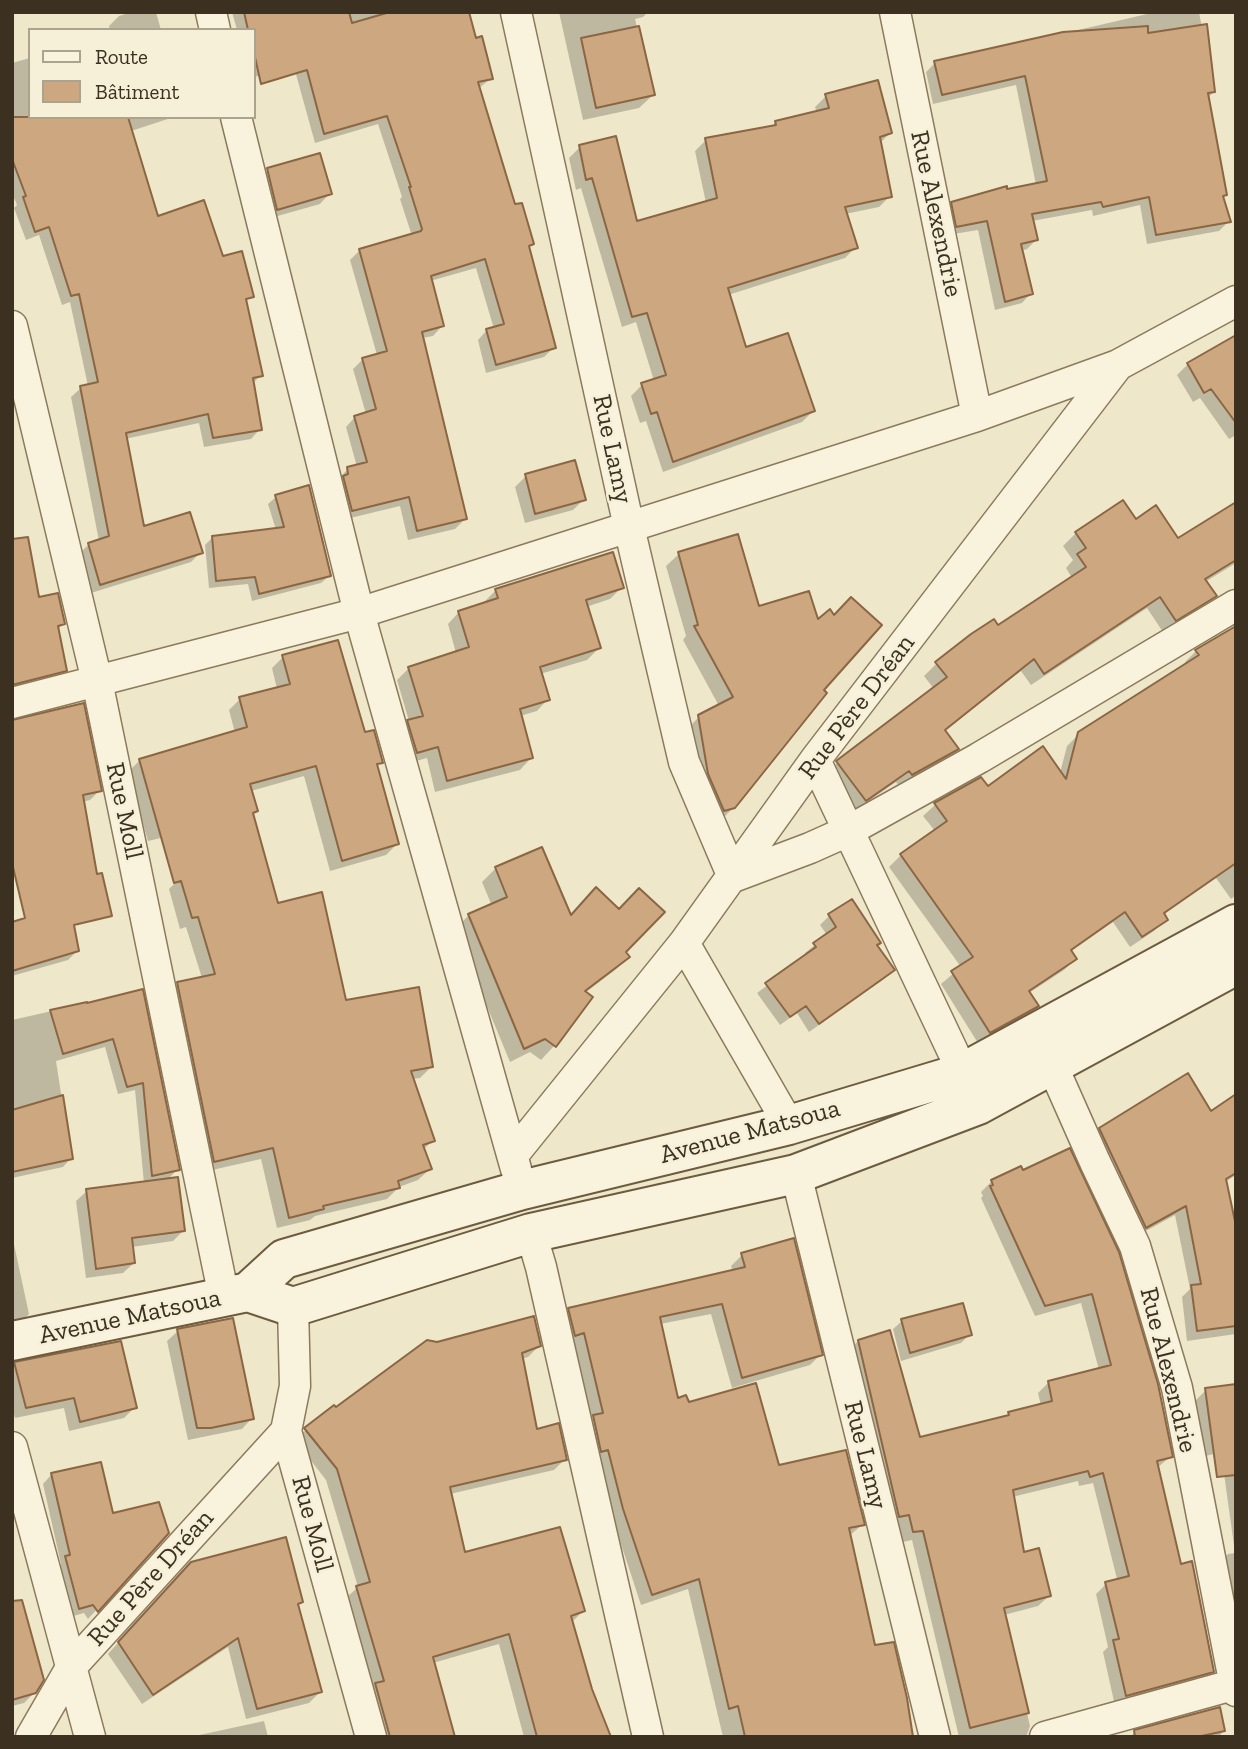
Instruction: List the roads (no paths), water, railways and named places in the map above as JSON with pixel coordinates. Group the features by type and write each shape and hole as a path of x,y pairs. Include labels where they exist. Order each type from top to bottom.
{"street":[{"name":"Rue Lamy","path":"516,12 629,527 684,762 733,877"},
{"name":"Rue Alexendrie","path":"895,12 977,416"},
{"path":"236,119 359,613 517,1172"},
{"name":"Rue Père Dréan","path":"517,1172 733,877 815,760 1118,365 1236,301"},
{"name":"Rue Moll","path":"12,326 97,681 236,1295"},
{"path":"12,703 359,613 977,416 1118,365"},
{"path":"733,877 848,831 979,758 1236,605"},
{"path":"815,760 970,1089"},
{"name":"Avenue Matsoua","path":"12,1341 236,1295 293,1307 531,1233 796,1174 970,1089 1236,924"},
{"path":"684,943 789,1125"},
{"name":"Avenue Matsoua","path":"236,1295 284,1259 517,1172 789,1125 970,1089 1052,1065 1236,965"},
{"name":"Rue Alexendrie","path":"1052,1065 1135,1246 1177,1388 1235,1687"},
{"name":"Rue Lamy","path":"796,1174 935,1737"},
{"path":"531,1233 648,1737"},
{"name":"Rue Moll","path":"293,1307 295,1386 286,1431 371,1737"},
{"name":"Rue Père Dréan","path":"31,1737 72,1666 286,1431"},
{"path":"12,1447 90,1737"},
{"path":"1045,1737 1235,1687"}]}
